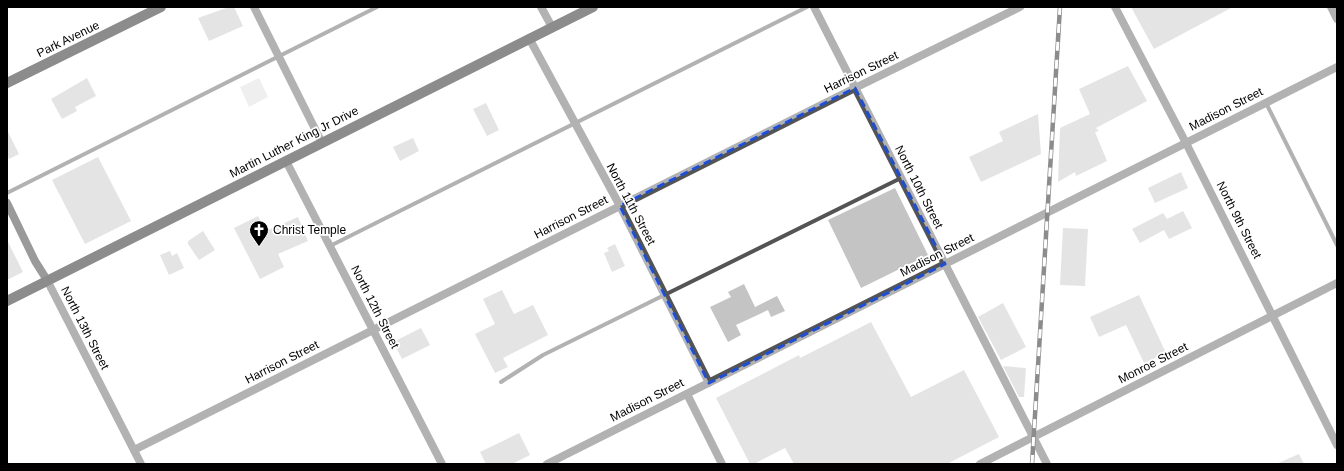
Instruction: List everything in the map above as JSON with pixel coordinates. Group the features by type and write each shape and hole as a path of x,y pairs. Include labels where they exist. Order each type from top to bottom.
{"main road":[{"name":"Park Avenue","path":"7,83 161,7"},
{"name":"Martin Luther King Jr Drive","path":"7,300 593,7"},
{"name":"North 13th Street","path":"7,203 35,261 47,280"}],"street":[{"path":"254,7 322,142"},
{"path":"541,7 552,27"},
{"name":"North 10th Street","path":"814,7 1047,464"},
{"name":"Harrison Street","path":"134,450 855,88 1020,7"},
{"name":"North 9th Street","path":"1115,7 1186,143 1337,445"},
{"path":"1331,7 1337,19"},
{"name":"North 11th Street","path":"529,38 620,206 709,383"},
{"name":"Madison Street","path":"547,464 1337,67"},
{"name":"North 12th Street","path":"286,161 442,464"},
{"name":"North 13th Street","path":"47,280 142,464"},
{"name":"Monroe Street","path":"980,464 1337,283"},
{"path":"686,394 722,464"}],"lane":[{"path":"7,193 377,7"},
{"path":"330,246 807,7"},
{"path":"1266,103 1337,244"},
{"path":"501,382 543,356 664,294 901,178"}],"highlighted area":[{"path":"855,88 945,264 709,383 620,206"}],"shaded area":[{"path":"259,78 268,97 249,107 240,87"}],"building":[{"path":"229,7 234,7 243,26 209,41 198,18"},
{"path":"1131,7 1233,7 1154,49"},
{"path":"1128,66 1147,101 1096,128 1099,131 1095,132 1107,161 1076,176 1075,172 1058,182 1060,128 1090,114 1079,89"},
{"path":"87,78 96,96 75,107 77,111 62,119 51,99"},
{"path":"486,103 499,130 487,136 473,109"},
{"path":"1038,114 1041,154 981,182 969,157 1003,141 999,132"},
{"path":"7,130 19,154 9,159 7,154"},
{"path":"413,138 419,151 400,161 393,147"},
{"path":"98,157 131,221 85,244 52,180"},
{"path":"1181,172 1188,188 1155,203 1148,188"},
{"path":"895,188 928,255 861,288 828,220"},
{"path":"1183,211 1192,228 1169,239 1164,230 1140,243 1132,229 1163,213 1167,219"},
{"name":"Christ Temple","path":"258,216 266,231 298,217 308,241 278,254 284,267 260,279 234,228"},
{"path":"1063,228 1088,229 1085,286 1060,285"},
{"path":"203,231 215,250 199,260 188,244 188,241"},
{"path":"7,240 23,272 7,280"},
{"path":"615,244 625,266 612,272 604,253 609,251 607,248"},
{"path":"170,251 172,256 177,253 184,268 169,275 160,255"},
{"path":"744,284 755,307 777,296 785,311 771,317 768,310 736,325 741,335 728,342 710,307 731,297 728,292"},
{"path":"502,290 514,314 533,305 548,335 503,358 508,367 495,373 475,334 495,324 483,299"},
{"path":"1139,295 1166,353 1144,363 1126,325 1099,337 1090,317"},
{"path":"1003,303 1026,347 1001,360 978,317"},
{"path":"871,322 911,397 964,370 999,437 947,464 794,464 785,448 754,464 750,464 716,398 799,355 800,358"},
{"path":"421,328 430,345 402,359 393,342"},
{"path":"1003,366 1026,368 1024,397 1019,397"},
{"path":"519,433 530,455 512,464 486,464 480,452"},
{"path":"1299,454 1304,464 1276,464"}],"railway":[{"path":"1032,464 1060,7"}],"place":[{"name":"Christ Temple","path":"259,247"}]}
